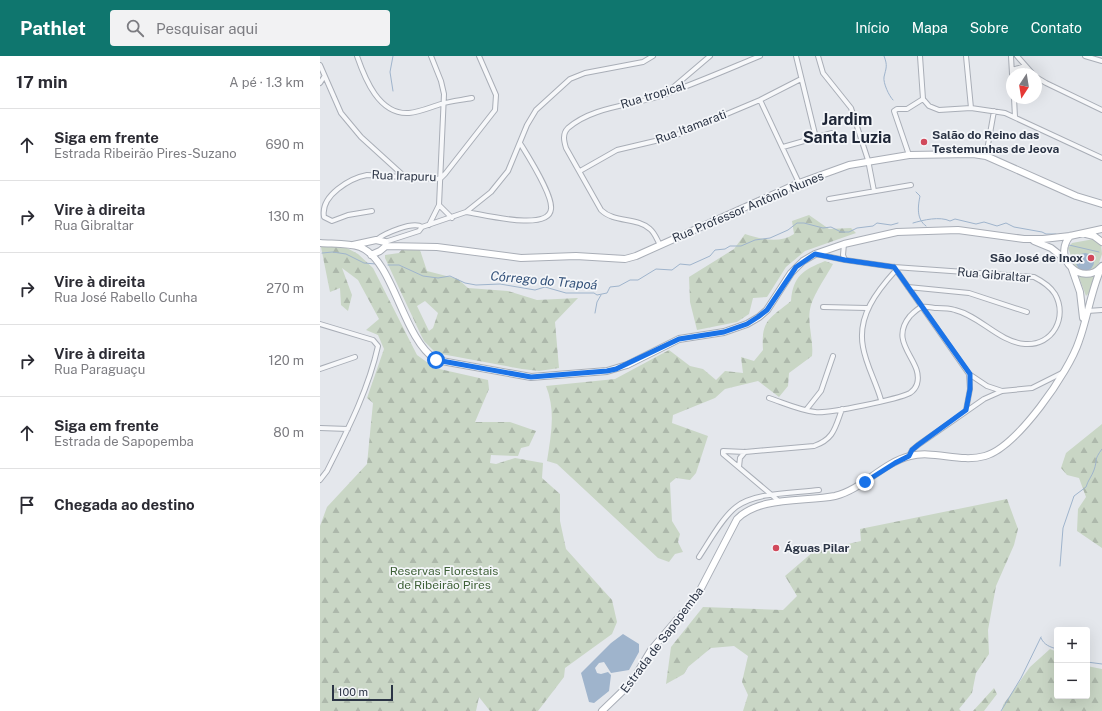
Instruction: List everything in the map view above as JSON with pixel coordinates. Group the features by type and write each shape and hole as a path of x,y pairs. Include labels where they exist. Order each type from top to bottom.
{"main road":[{"name":"Rua Professor Antônio Nunes","path":"375,240 386,244 437,247 520,258 576,256 608,259 625,258 636,256 799,183 868,160 909,155 973,154 986,156 1076,196 1102,204"},
{"path":"352,245 370,254 379,266 391,286 419,345 428,355 441,362 520,376 542,377 612,370 627,365 679,339 724,332 747,324 767,310 796,267 815,254 844,244 882,234 941,230 1050,239 1102,229"},
{"path":"1084,233 1094,236 1102,242"},
{"path":"1065,260 1064,249 1070,236"},
{"path":"1024,238 1045,244 1065,260 1072,269 1081,296 1084,328"},
{"path":"320,243 352,245 375,240"},
{"path":"370,254 375,240"},
{"path":"370,254 380,251 386,244"},
{"path":"379,266 380,251"},
{"path":"1072,269 1089,274 1102,265"},
{"path":"1084,328 1087,310 1102,265"},
{"name":"Estrada de Sapopemba","path":"602,711 631,683 651,650 697,596 737,518 750,508 780,502 836,496 851,490 909,456 922,454 966,458 983,456 996,452 1012,440 1028,424 1076,350 1084,328"}],"street":[{"path":"356,56 368,83 378,98 390,109 407,113 444,103 472,98"},
{"path":"429,225 439,205 444,103 444,94 441,82 431,56"},
{"name":"Rua Irapuru","path":"372,210 332,221 324,217 320,209 322,202 331,191 349,180 367,174 440,179 470,144 495,110 496,95 479,56"},
{"path":"386,244 419,231 422,227 466,212 484,199 508,171 530,118 540,104 570,79 585,72 643,62 653,56"},
{"path":"667,93 710,56"},
{"name":"Rua tropical","path":"580,171 566,148 563,140 564,134 568,128 576,123 617,107 667,93 760,56"},
{"path":"796,56 816,138"},
{"path":"818,56 823,73 851,108 868,160 874,191"},
{"path":"920,56 923,99 935,110 971,108 994,111 1015,117 1102,158"},
{"path":"966,56 971,108"},
{"path":"1011,56 1012,68"},
{"path":"1018,56 1025,66 1021,68"},
{"path":"1084,56 1102,61"},
{"path":"320,65 341,113 361,137 405,177"},
{"path":"320,83 324,77"},
{"name":"Rua Itamarati","path":"580,171 617,150 672,137 760,100 801,79"},
{"path":"1042,81 1102,110"},
{"path":"909,155 894,110 907,108 923,99"},
{"path":"760,100 799,183"},
{"path":"1014,104 1015,117"},
{"path":"986,156 994,111"},
{"path":"783,147 832,133"},
{"path":"466,212 533,221 545,219 549,215 552,210 550,198 520,143"},
{"path":"580,171 598,205 604,213 645,226 654,233 660,245"},
{"path":"829,199 911,185"},
{"path":"439,205 452,218"},
{"path":"375,240 394,230 418,225 422,227"},
{"path":"844,244 843,255 845,260"},
{"name":"Rua Gibraltar","path":"815,254 895,268 1034,277 1043,282 1055,294 1060,306 1060,316 1058,326 1051,336 1036,344 1026,345 1006,338 956,310 921,307"},
{"path":"882,400 863,347 862,336 867,308 895,268 921,307 970,374 986,386 1002,391"},
{"path":"908,287 969,293 1027,312"},
{"path":"823,307 867,308"},
{"path":"769,398 806,410 823,412 909,393 917,386 916,372 905,346 902,330 914,312 921,307"},
{"path":"1087,310 1102,310"},
{"path":"320,324 373,340 378,346 371,376 348,429 327,471 320,480"},
{"path":"806,410 821,391 833,356"},
{"path":"321,368 355,357"},
{"path":"909,456 912,450 918,445 966,410 984,399 1002,391 1032,388 1062,373"},
{"path":"966,410 970,389 970,374"},
{"path":"780,502 723,454 723,452 726,450 745,452 814,446 831,437 842,409"},
{"path":"320,428 348,429"},
{"path":"739,467 740,458 745,452"},
{"path":"699,557 735,508 754,499 819,490"}],"green space":[{"path":"809,215 829,229 851,228 856,233 805,251 786,267 767,297 753,298 749,314 737,322 697,330 690,302 689,277 734,249 745,234 770,240 782,239 794,234 792,221"},
{"path":"1094,239 1101,244 1102,254 1089,293 1086,296 1068,248 1072,243"},
{"name":"Reservas Florestais de Ribeirão Pires","path":"321,247 345,247 358,254 373,268 417,355 435,368 488,380 489,389 475,422 510,422 536,431 529,446 521,448 518,456 491,455 490,463 496,464 515,458 543,463 542,478 560,494 560,521 566,549 612,600 617,622 612,634 565,668 564,677 538,711 490,711 479,697 476,711 320,711 320,526 327,507 367,464 373,403 367,398 384,349 378,335 366,330 379,319 358,280 342,268 352,295 348,311 341,305 340,288 330,292"},
{"path":"419,247 427,271 458,279 468,288 508,291 537,300 578,298 555,322 559,368 539,371 522,369 436,353 424,341 385,258 385,255 399,253 403,248","holes":["425,301 438,313 433,328 429,331 417,306"]},
{"path":"825,261 833,264 815,295 811,305 809,318 812,356 789,373 788,386 779,397 758,381 725,389 715,398 673,415 672,423 708,436 696,473 690,480 676,478 670,483 672,521 680,534 678,542 683,552 675,554 669,562 658,558 557,464 547,461 552,414 546,386 615,379 669,350 690,366 703,369 716,380 725,371 743,373 741,357 754,361 763,350 763,332 765,326 772,317 791,301 794,285 800,275"},
{"path":"1102,424 1102,548 1077,531 1078,509 1086,497 1079,478 1067,475 1061,468 1066,453"},
{"path":"1007,499 1018,529 1014,545 996,586 988,630 989,654 976,673 972,693 959,709 961,711 743,711 748,695 742,682 748,656 734,646 711,648 688,667 684,674 666,684 671,647 703,607 783,610 797,596 785,576 813,552 861,541 860,529"},
{"path":"1050,649 1054,651 1054,699 1090,699 1090,667 1102,669 1102,711 1002,711 1003,705 1030,667"},
{"path":"994,688 997,694 984,711 973,711"}],"water":[{"path":"1081,253 1089,253 1094,258 1092,269 1089,271 1081,271 1076,266 1076,258"},
{"path":"623,634 639,644 639,652 629,670 611,673 604,662 599,663 595,668 597,673 601,674 608,672 611,675 609,691 594,703 589,702 581,673 611,643"}],"waterway":[{"path":"393,56 390,72 393,91"},
{"path":"884,56 886,65 884,83 893,100"},
{"path":"916,192 920,196 918,208 919,216 926,226"},
{"name":"Córrego do Trapoá","path":"913,223 932,219 950,221 955,219 976,224 984,222 997,226 1006,223 1014,227 1046,234 1056,234"},
{"name":"Córrego do Trapoá","path":"388,265 399,265 423,276 438,278 450,276 465,283 476,285 500,284 535,290 545,287 566,293 594,293 597,295 607,293 610,287 619,286 630,280 638,280 656,269 672,270 680,264 690,265 710,256 715,250 725,249 730,246 741,246 755,240 770,238 788,230 797,223 804,223 823,228 831,227 841,232 849,232 857,228 873,226 877,223 891,225 898,223"},
{"path":"1069,245 1099,252"},
{"path":"322,253 333,252 346,254 364,263 376,264"},
{"path":"595,313 597,302 601,295"},
{"path":"1060,566 1063,528 1074,496 1086,487 1094,470 1099,453 1102,449"},
{"path":"1001,711 1021,678 1041,637"},
{"path":"1041,638 1046,644 1054,648"},
{"path":"1090,662 1102,664"}],"place":[{"name":"Salão do Reino das Testemunhas de Jeova","path":"924,142"},
{"name":"São José de Inox","path":"1091,258"},
{"name":"Águas Pilar","path":"776,548"}],"district":[{"name":"Jardim Santa Luzia","path":"847,128"}],"route":[{"path":"436,360 531,377 607,371 627,365 668,343 679,339 724,332 747,324 767,310 796,267 815,254 894,267 970,374 969,395 966,410 918,445 912,450 909,456 903,458 865,482"}]}
